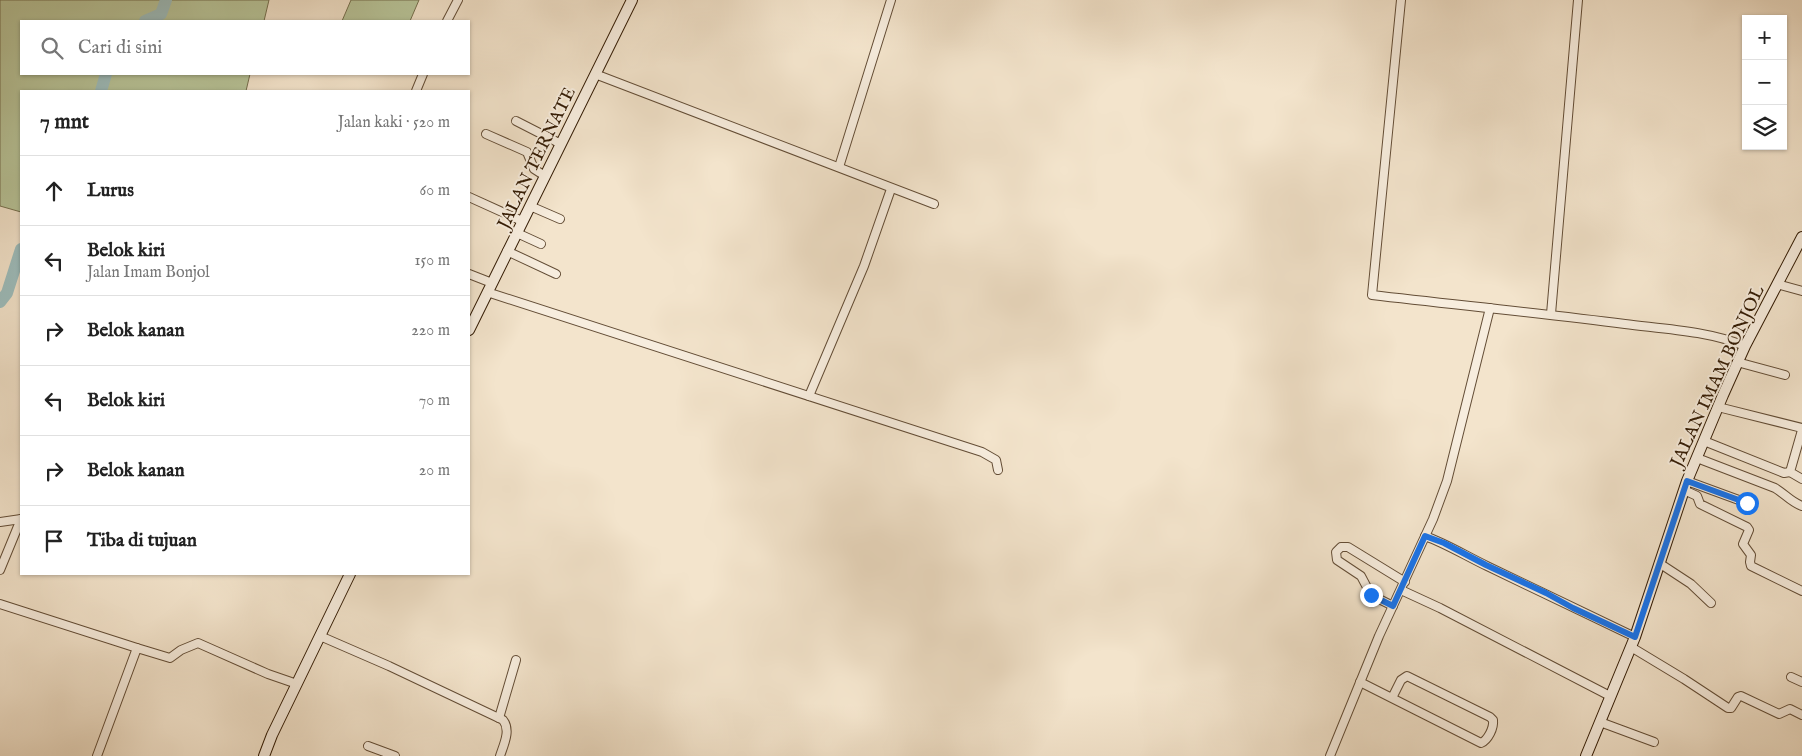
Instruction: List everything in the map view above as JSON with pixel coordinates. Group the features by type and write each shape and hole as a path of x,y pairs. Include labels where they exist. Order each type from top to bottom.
{"street":[{"path":"448,20 458,0"},
{"name":"JALAN TERNATE","path":"470,328 632,0"},
{"path":"839,167 891,0"},
{"path":"1401,0 1372,295 1551,314 1694,334 1735,342 1745,346"},
{"path":"1551,314 1578,0"},
{"path":"595,74 934,204"},
{"path":"416,90 423,75"},
{"path":"516,121 561,144"},
{"path":"486,134 527,152 534,170 545,176"},
{"path":"809,396 864,266 892,189"},
{"path":"470,197 522,222"},
{"path":"530,206 560,219"},
{"path":"517,233 540,244"},
{"name":"JALAN IMAM BONJOL","path":"1586,756 1635,637 1686,485 1718,407 1737,362 1802,236"},
{"path":"507,252 556,274"},
{"path":"470,275 490,288 809,396 982,452 996,460 998,470"},
{"path":"1777,284 1802,291"},
{"path":"1330,756 1360,682 1448,481 1490,308"},
{"path":"1737,362 1785,375"},
{"path":"1718,407 1802,429 1790,472"},
{"path":"1704,441 1784,473 1790,472 1802,479"},
{"path":"1697,458 1775,488 1788,499 1802,506"},
{"path":"1686,485 1747,503"},
{"path":"1686,485 1697,496 1700,504 1747,527 1749,530 1744,544 1751,555 1751,566 1802,591"},
{"path":"0,522 20,519"},
{"path":"0,570 20,521"},
{"path":"1425,536 1635,637"},
{"path":"1393,606 1371,595 1362,576 1337,560 1336,552 1341,547 1348,547 1405,582"},
{"path":"1659,563 1691,584 1711,603"},
{"path":"264,756 272,735 350,575"},
{"path":"1401,590 1440,608 1610,696"},
{"path":"0,604 169,658 181,650 198,644 268,674 297,684"},
{"path":"320,636 499,718 507,728 500,756"},
{"path":"1631,647 1728,708 1731,708 1738,697 1741,696 1779,714 1790,709 1802,715"},
{"path":"97,756 137,648"},
{"path":"499,718 516,660"},
{"path":"1360,682 1481,743 1486,741 1494,726 1493,720 1490,717 1407,676 1401,680 1392,698"},
{"path":"1791,677 1802,682"},
{"path":"1600,722 1654,742"},
{"path":"368,746 395,756"}],"green space":[{"path":"0,0 269,0 264,20 20,20 20,75 250,75 246,90 20,90 20,212 0,206"},
{"path":"351,0 419,0 410,20 342,20"}],"waterway":[{"path":"147,20 161,14 166,0"},
{"path":"101,90 106,75"},
{"path":"0,302 7,293 20,252"}],"route":[{"path":"1371,595 1393,606 1425,536 1444,543 1635,637 1687,481 1747,503"}]}
